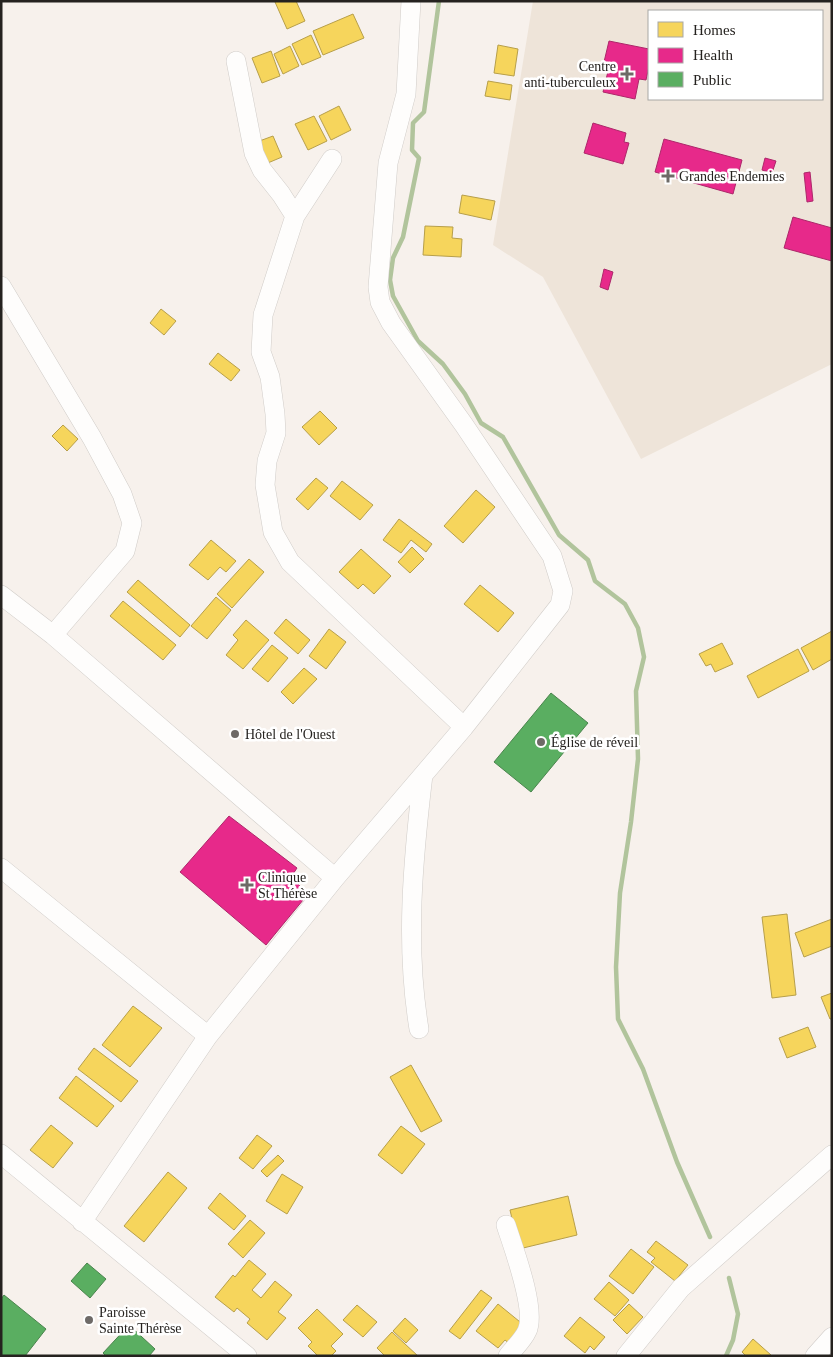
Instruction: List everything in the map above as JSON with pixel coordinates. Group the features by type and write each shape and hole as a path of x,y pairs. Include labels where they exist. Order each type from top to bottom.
{"street":[{"path":"82,1222 208,1036 334,878 464,727 560,605 563,592 552,556 464,425 391,323 380,302 378,287 388,163 406,94 411,1"},
{"path":"236,61 254,153 262,170 295,216"},
{"path":"332,159 295,216 264,315 261,352 270,377 276,433 267,461 265,485 273,532 290,562 464,727"},
{"path":"1,286 92,438 122,494 132,523 125,551 53,635"},
{"path":"1,595 53,635 334,878"},
{"path":"419,1029 413,994 411,956 416,830 422,775"},
{"path":"1,868 208,1036"},
{"path":"1,1154 247,1356"},
{"path":"626,1356 681,1288 832,1155"},
{"path":"506,1225 521,1270 530,1316 528,1330 508,1356"},
{"path":"815,1356 832,1337"}],"shaded area":[{"name":"Grandes Endemies","path":"533,1 832,1 832,364 641,459 543,277 493,245"}],"building: Homes":[{"path":"296,1 305,21 287,29 275,2"},
{"path":"353,14 364,38 323,55 313,31"},
{"path":"311,35 321,57 302,65 292,44"},
{"path":"498,45 518,49 514,76 494,73"},
{"path":"290,46 299,66 283,74 274,54"},
{"path":"271,51 280,76 262,83 252,58"},
{"path":"488,81 512,85 510,100 485,96"},
{"path":"339,106 351,130 331,140 319,116"},
{"path":"314,116 327,141 308,150 295,124"},
{"path":"273,136 282,157 263,165 254,143"},
{"path":"462,195 495,201 491,220 459,213"},
{"path":"425,226 453,227 452,238 462,239 461,257 423,255"},
{"path":"161,309 176,321 164,335 150,323"},
{"path":"218,353 240,370 231,381 209,364"},
{"path":"320,411 337,428 319,445 302,427"},
{"path":"63,425 78,439 67,451 52,436"},
{"path":"316,478 328,488 308,510 296,499"},
{"path":"342,481 373,505 360,520 330,496"},
{"path":"476,490 495,507 463,543 444,526"},
{"path":"399,519 432,544 426,552 411,540 401,553 383,540"},
{"path":"211,540 236,561 226,572 220,567 208,580 189,565"},
{"path":"412,547 424,559 410,573 398,562"},
{"path":"361,549 391,576 374,594 363,584 358,589 339,572"},
{"path":"249,559 264,572 232,608 217,594"},
{"path":"138,580 190,625 180,637 127,592"},
{"path":"480,585 514,613 498,632 464,604"},
{"path":"216,597 231,610 207,639 191,626"},
{"path":"123,601 176,645 163,660 110,616"},
{"path":"286,619 310,640 298,654 274,633"},
{"path":"246,620 269,640 243,669 226,655 238,640 233,635"},
{"path":"329,629 346,642 326,669 309,656"},
{"path":"832,631 832,659 813,670 801,648"},
{"path":"722,643 733,664 715,672 711,664 706,666 699,654"},
{"path":"272,645 288,658 268,682 252,669"},
{"path":"798,649 809,671 758,698 747,676"},
{"path":"304,668 317,679 293,704 281,692"},
{"path":"787,914 796,995 772,998 762,917"},
{"path":"832,919 832,946 804,957 795,933"},
{"path":"832,993 832,1019 830,1019 821,997"},
{"path":"133,1006 162,1028 130,1067 102,1045"},
{"path":"808,1027 816,1047 787,1058 779,1038"},
{"path":"94,1048 138,1081 121,1102 78,1069"},
{"path":"411,1065 442,1121 421,1132 390,1077"},
{"path":"76,1076 114,1106 97,1127 59,1098"},
{"path":"51,1125 73,1143 53,1168 30,1150"},
{"path":"401,1126 425,1144 402,1174 378,1155"},
{"path":"257,1135 272,1146 253,1169 239,1158"},
{"path":"278,1155 284,1161 267,1177 261,1171"},
{"path":"168,1172 187,1188 144,1242 124,1226"},
{"path":"282,1174 303,1187 287,1214 266,1201"},
{"path":"220,1193 246,1216 234,1230 208,1208"},
{"path":"568,1196 577,1235 519,1249 510,1210"},
{"path":"250,1220 265,1233 243,1258 228,1244"},
{"path":"656,1241 688,1265 675,1281 651,1262 655,1258 647,1252"},
{"path":"631,1249 654,1267 633,1294 609,1276"},
{"path":"249,1260 266,1274 252,1290 261,1298 275,1281 292,1295 278,1312 286,1318 267,1340 247,1323 250,1319 237,1308 234,1312 215,1297 233,1275 235,1277"},
{"path":"609,1282 629,1300 615,1316 594,1299"},
{"path":"481,1290 492,1298 460,1339 449,1331"},
{"path":"498,1304 525,1326 510,1344 505,1340 498,1348 476,1331"},
{"path":"629,1304 643,1317 627,1334 613,1320"},
{"path":"357,1305 377,1322 363,1337 343,1320"},
{"path":"317,1309 343,1334 331,1346 336,1351 331,1356 318,1356 308,1346 312,1342 298,1328"},
{"path":"580,1317 605,1337 594,1350 590,1346 585,1353 564,1336"},
{"path":"405,1318 418,1330 406,1343 393,1331"},
{"path":"392,1332 418,1356 385,1356 377,1348"},
{"path":"753,1339 771,1355 746,1356 742,1352"}],"building: Health":[{"path":"609,41 648,49 646,80 639,79 635,99 603,92 610,63 604,62"},
{"path":"593,123 626,133 624,142 629,143 623,164 584,153"},
{"path":"664,139 742,160 733,194 655,172"},
{"path":"765,158 776,161 772,173 762,170"},
{"path":"810,172 813,201 807,202 804,173"},
{"path":"793,217 832,228 832,261 784,248"},
{"path":"604,269 613,272 608,290 600,287"},
{"name":"Clinique St Thérèse","path":"229,816 297,868 291,877 308,894 266,945 180,872"}],"building: Public":[{"name":"Église de réveil","path":"551,693 588,723 531,792 494,762"},
{"path":"87,1263 106,1279 90,1298 71,1281"},
{"path":"4,1295 46,1329 25,1356 1,1356 1,1299"},
{"path":"129,1325 155,1349 149,1356 106,1356 103,1353"}],"waterway":[{"path":"439,1 424,112 413,123 412,150 419,158 403,237 393,258 390,280 393,296 418,341 443,364 465,394 481,423 503,437 559,535 588,560 595,581 625,604 638,628 644,657 636,691 638,759 620,893 616,967 618,1019 643,1069 677,1162 710,1237"},
{"path":"726,1356 733,1340 738,1314 729,1278"}],"place":[{"name":"Centre anti-tuberculeux","path":"627,74"},
{"name":"Grandes Endemies","path":"668,176"},
{"name":"Hôtel de l'Ouest","path":"235,734"},
{"name":"Église de réveil","path":"541,742"},
{"name":"Clinique St Thérèse","path":"247,885"},
{"name":"Paroisse Sainte Thérèse","path":"89,1320"}]}
